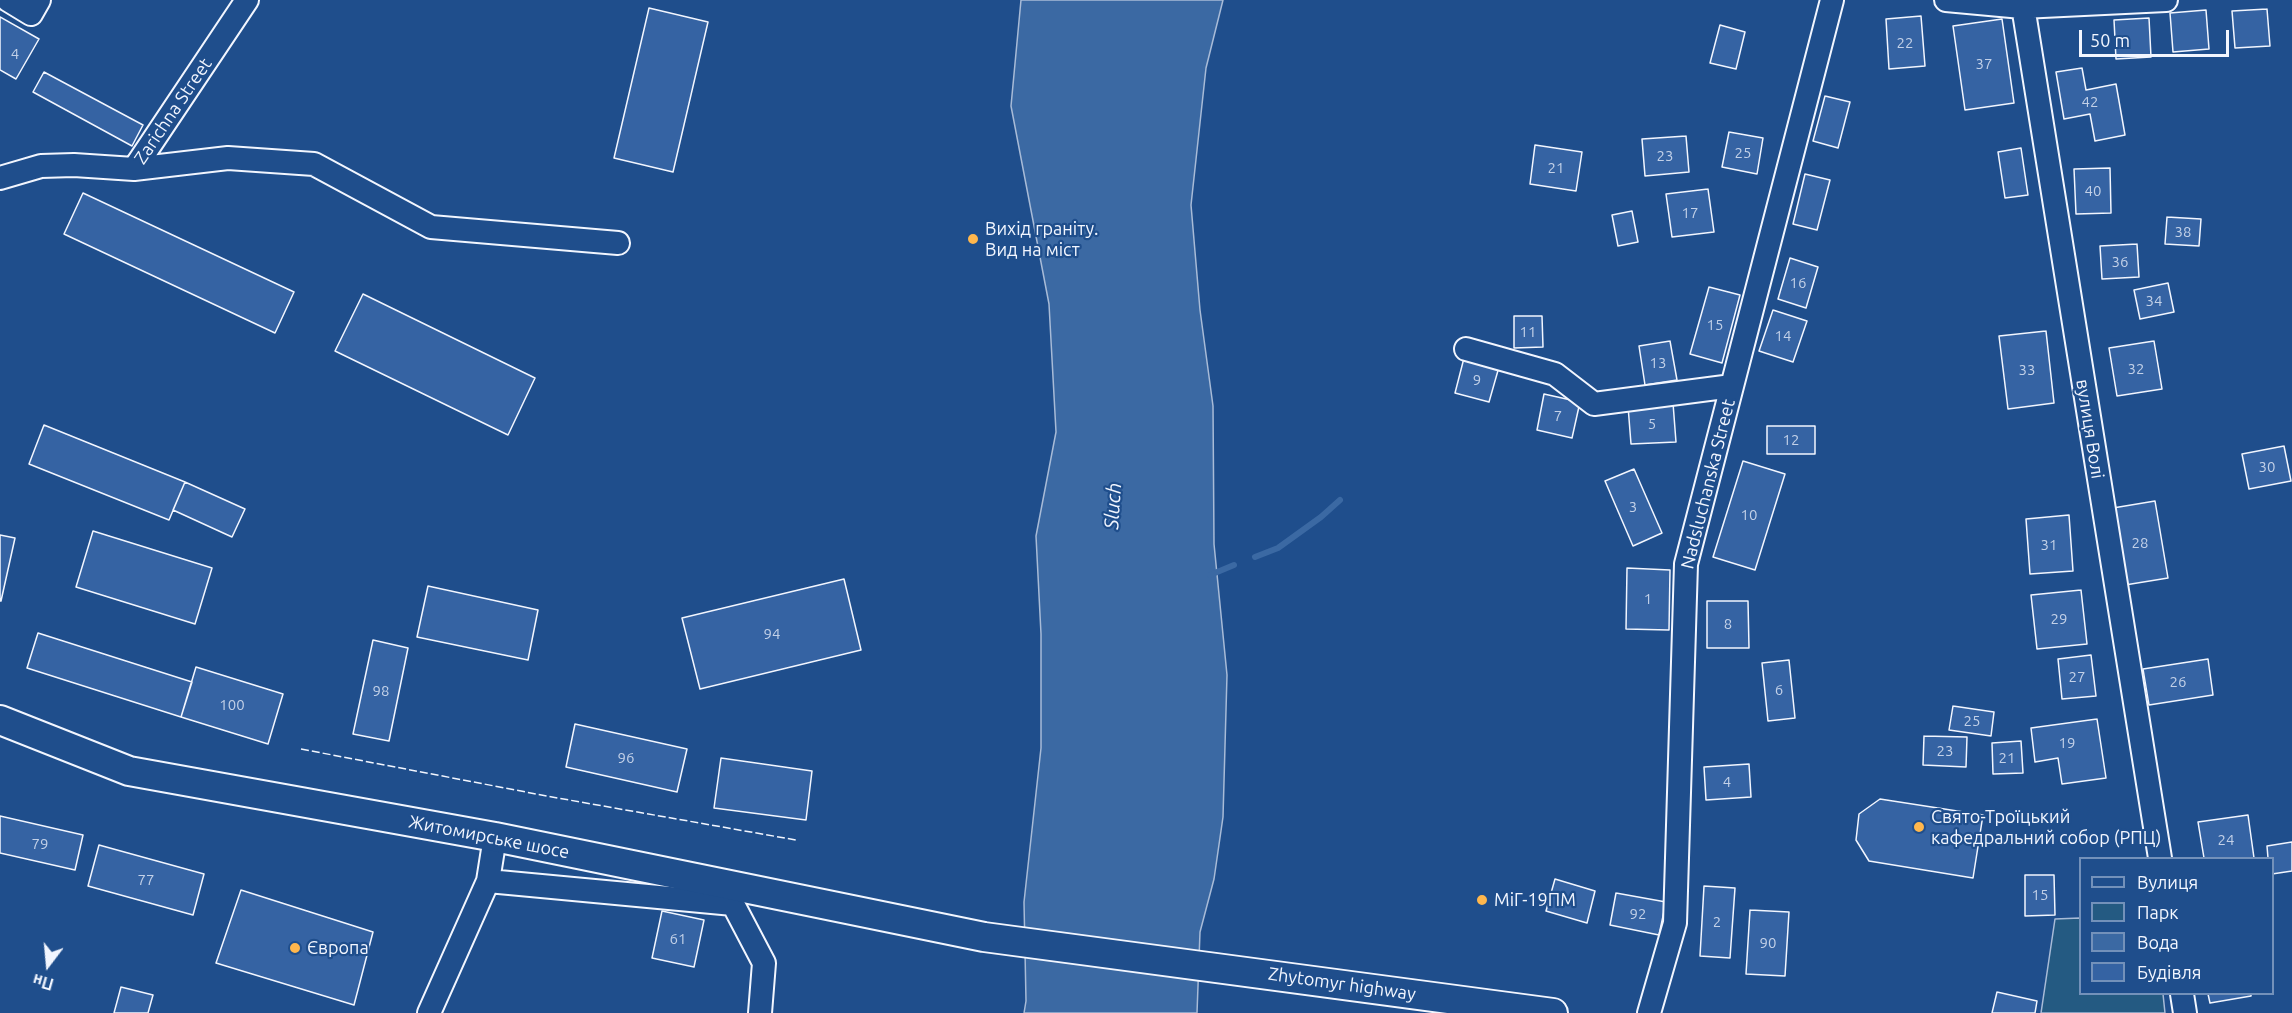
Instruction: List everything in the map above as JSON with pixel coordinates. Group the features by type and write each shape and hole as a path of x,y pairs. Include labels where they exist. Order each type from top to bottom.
{"main road":[{"name":"Житомирське шосе","path":"0,720 129,771 495,837 984,937 1238,969"},
{"name":"Zhytomyr highway","path":"1238,969 1553,1013"}],"street":[{"path":"8,0 31,14 39,0"},
{"name":"Zarichna Street","path":"0,178 41,166 74,165 134,169 248,0"},
{"name":"Nadsluchanska Street","path":"1648,1013 1675,923 1686,564 1832,0"},
{"path":"1946,0 2022,3 2166,0"},
{"name":"вулиця Волі","path":"2022,3 2160,857"},
{"path":"134,169 228,158 314,164 431,227 618,243"},
{"path":"1466,349 1555,374 1594,404 1732,386"},
{"path":"429,1013 488,881 495,837"},
{"path":"488,881 733,904 764,963 760,1013"},
{"path":"2182,995 2185,1013"}],"green space":[{"path":"2079,918 2079,995 2163,995 2165,1013 2041,1013 2055,919"}],"water":[{"name":"Sluch","path":"1021,0 1223,0 1206,68 1191,205 1200,310 1213,406 1214,544 1227,675 1223,817 1214,879 1200,932 1197,1013 1024,1013 1026,1001 1024,902 1041,748 1041,634 1036,536 1056,432 1049,304 1011,106"}],"building":[{"path":"649,8 708,22 673,172 614,158"},
{"path":"2267,9 2270,46 2235,48 2232,11"},
{"path":"2206,10 2209,49 2173,52 2170,13"},
{"path":"1921,16 1925,66 1889,69 1886,19"},
{"path":"0,17 39,39 16,79 0,70"},
{"path":"2149,18 2151,57 2116,59 2114,20"},
{"path":"2002,19 2014,103 1965,110 1953,26"},
{"path":"1720,25 1745,32 1736,69 1710,63"},
{"path":"2082,68 2086,90 2116,84 2125,135 2095,141 2090,114 2064,119 2056,72"},
{"path":"44,72 143,125 132,146 33,92"},
{"path":"1825,96 1850,102 1838,148 1813,141"},
{"path":"1729,132 1763,138 1757,174 1722,167"},
{"path":"1686,136 1689,172 1645,176 1642,139"},
{"path":"1535,145 1582,152 1576,191 1530,184"},
{"path":"2021,148 2028,195 2005,198 1998,152"},
{"path":"2110,168 2111,213 2076,214 2074,169"},
{"path":"1805,174 1830,180 1817,230 1793,224"},
{"path":"1708,189 1714,232 1672,237 1666,194"},
{"path":"83,193 294,292 275,333 64,234"},
{"path":"1632,211 1638,242 1618,246 1612,215"},
{"path":"2167,217 2201,219 2199,246 2165,244"},
{"path":"2137,244 2139,277 2102,279 2100,246"},
{"path":"1790,258 1818,267 1806,308 1778,299"},
{"path":"2168,283 2174,312 2140,319 2134,290"},
{"path":"1709,287 1740,295 1722,363 1690,354"},
{"path":"363,294 535,378 508,435 335,351"},
{"path":"1773,310 1807,321 1793,362 1759,351"},
{"path":"1514,316 1542,316 1543,347 1514,348"},
{"path":"2046,331 2054,403 2008,409 1999,336"},
{"path":"1670,341 1677,380 1645,385 1639,346"},
{"path":"2154,341 2162,389 2117,396 2109,348"},
{"path":"1464,358 1499,367 1489,402 1455,393"},
{"path":"1544,394 1580,402 1572,438 1537,430"},
{"path":"1673,403 1676,442 1631,444 1628,406"},
{"path":"44,425 185,482 169,520 29,464"},
{"path":"1767,426 1815,426 1815,454 1767,454"},
{"path":"2284,446 2291,481 2249,489 2242,454"},
{"path":"1743,461 1785,474 1755,570 1713,557"},
{"path":"1634,469 1662,533 1633,546 1605,481"},
{"path":"185,482 245,509 232,537 173,510"},
{"path":"2155,501 2168,578 2125,585 2113,508"},
{"path":"2069,515 2073,571 2030,574 2026,519"},
{"path":"93,531 212,568 195,624 76,587"},
{"path":"0,535 15,538 1,601 0,601"},
{"path":"1627,568 1670,570 1669,630 1626,629"},
{"path":"844,579 861,650 700,689 682,618"},
{"path":"428,586 538,610 528,660 417,637"},
{"path":"2081,590 2087,644 2037,649 2031,595"},
{"path":"1707,601 1748,601 1749,648 1707,648"},
{"path":"38,633 192,682 181,717 27,668"},
{"path":"373,640 408,648 389,741 353,734"},
{"path":"2091,655 2096,696 2062,699 2058,659"},
{"path":"2208,659 2213,695 2149,705 2143,669"},
{"path":"1789,660 1795,718 1768,721 1762,663"},
{"path":"196,667 283,694 268,744 181,717"},
{"path":"1953,706 1994,712 1991,736 1949,730"},
{"path":"2097,719 2106,778 2062,784 2058,758 2035,762 2031,728"},
{"path":"575,724 687,749 677,792 566,767"},
{"path":"1924,736 1967,737 1966,767 1923,765"},
{"path":"2021,741 2023,773 1993,774 1992,743"},
{"path":"721,758 812,771 806,820 714,808"},
{"path":"1749,764 1751,797 1706,800 1704,767"},
{"name":"Свято-Троїцький кафедральний собор (РПЦ)","path":"1880,799 1983,815 1973,878 1869,861 1856,840 1859,814"},
{"path":"2248,815 2254,857 2204,857 2198,822"},
{"path":"0,816 83,835 75,870 0,853"},
{"path":"2292,842 2292,871 2274,874 2274,857 2268,857 2267,846"},
{"path":"99,845 204,874 193,915 88,886"},
{"path":"2025,875 2054,875 2055,915 2025,916"},
{"path":"1555,879 1595,891 1587,923 1546,911"},
{"path":"1704,886 1735,888 1730,958 1700,956"},
{"name":"Європа","path":"241,890 373,932 354,1005 216,963"},
{"path":"1616,893 1666,902 1659,935 1610,925"},
{"path":"1750,910 1789,912 1785,976 1746,974"},
{"path":"662,911 704,920 694,967 652,958"},
{"path":"121,987 153,995 148,1013 114,1013"},
{"path":"1997,992 2037,1001 2035,1013 1992,1013"},
{"path":"2208,995 2251,995 2251,996 2210,1003"}],"waterway":[{"path":"1255,557 1278,548 1321,517 1340,500"},
{"path":"1210,575 1234,565"}],"fence":[{"path":"301,749 552,797 796,840"}],"place":[{"name":"Вихід граніту. Вид на міст","path":"973,239"},
{"name":"Свято-Троїцький кафедральний собор (РПЦ)","path":"1919,827"},
{"name":"МіГ-19ПМ","path":"1482,900"},
{"name":"Європа","path":"295,948"}]}
